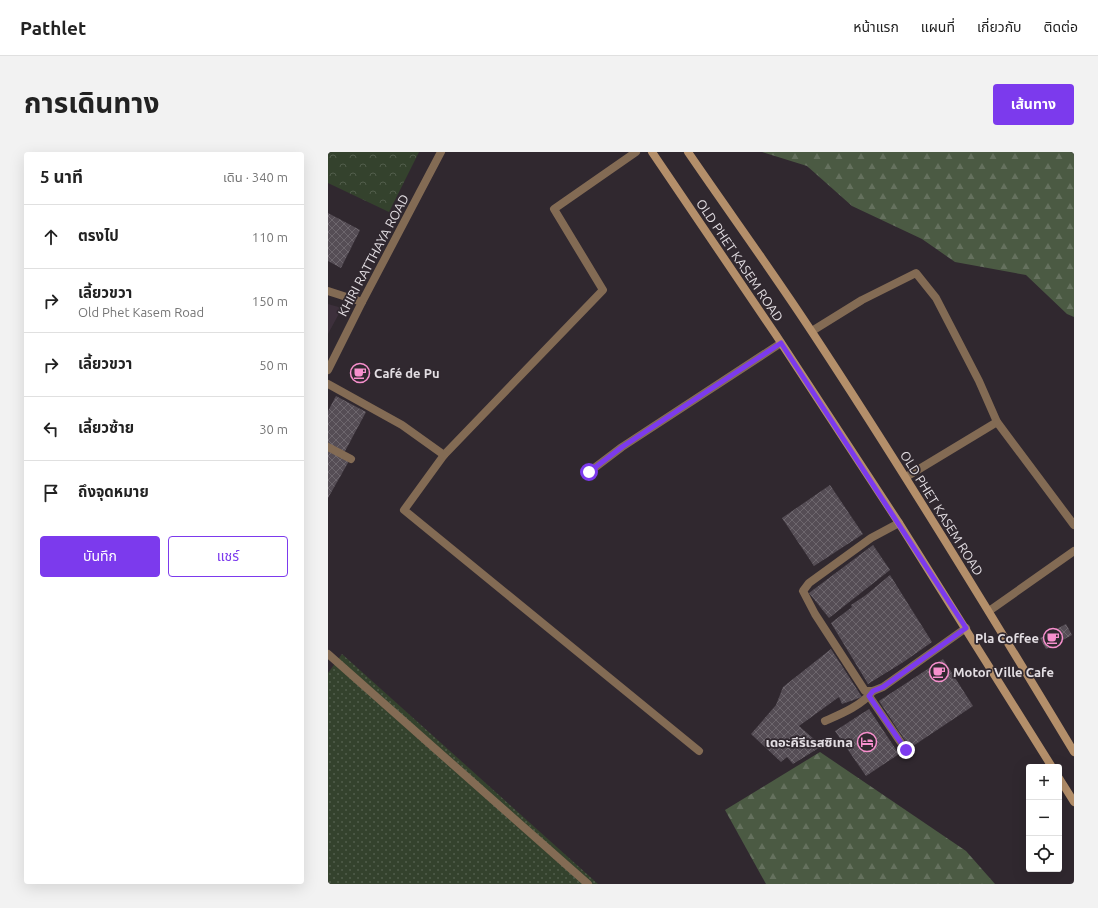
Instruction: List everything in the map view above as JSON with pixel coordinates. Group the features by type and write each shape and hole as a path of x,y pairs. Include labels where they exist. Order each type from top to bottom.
{"main road":[{"name":"OLD PHET KASEM ROAD","path":"652,152 781,343 899,523 1050,764"},
{"name":"OLD PHET KASEM ROAD","path":"688,152 812,331 906,477 1074,752"},
{"path":"1062,783 1074,802"}],"street":[{"name":"KHIRI RATTHAYA ROAD","path":"328,370 441,152"},
{"path":"636,152 554,209 604,290 444,455 404,510 700,751"},
{"path":"812,331 862,300 916,273 936,298 979,381 997,422 1074,525"},
{"path":"328,291 362,302"},
{"path":"589,472 622,447 781,343"},
{"path":"328,384 402,425 444,455"},
{"path":"906,477 997,422"},
{"path":"328,447 351,459"},
{"path":"899,523 871,538 809,583 803,592 815,614 865,691 871,694 906,750"},
{"path":"989,611 1074,551"},
{"path":"825,722 867,699 871,694 966,628"},
{"path":"328,654 588,884"}],"shaded area":[{"path":"328,304 342,308 328,334"}],"green space":[{"path":"328,152 419,152 389,212 328,183"},
{"path":"762,152 1074,152 1074,317 1067,314 1026,275 955,262 922,239 852,206 807,166"},
{"path":"342,654 598,884 328,884 328,673"},
{"path":"820,752 966,851 995,884 766,884 725,810"}],"building":[{"path":"328,213 360,230 341,268 328,261"},
{"path":"336,396 366,412 344,453 328,444 328,411"},
{"path":"328,450 349,461 328,498"},
{"path":"830,485 863,534 814,566 782,518"},
{"path":"873,545 890,570 829,618 809,593"},
{"path":"890,575 932,642 868,684 831,623 852,607 851,605 866,595"},
{"path":"1066,624 1072,635 1046,649 1040,638"},
{"path":"831,649 862,697 842,704 839,697 799,726 822,746 793,764 787,757 781,762 751,734 776,705 783,687"},
{"path":"943,659 973,706 910,748 879,701"},
{"path":"869,709 899,754 866,776 835,731"}],"place":[{"name":"Café de Pu","path":"360,373"},
{"name":"Pla Coffee","path":"1053,638"},
{"name":"Motor Ville Cafe","path":"939,672"},
{"name":"เดอะคีรีเรสซิเทล","path":"867,742"}],"route":[{"path":"589,472 622,447 781,343 966,628 883,687 873,691 869,696 906,750"}]}
